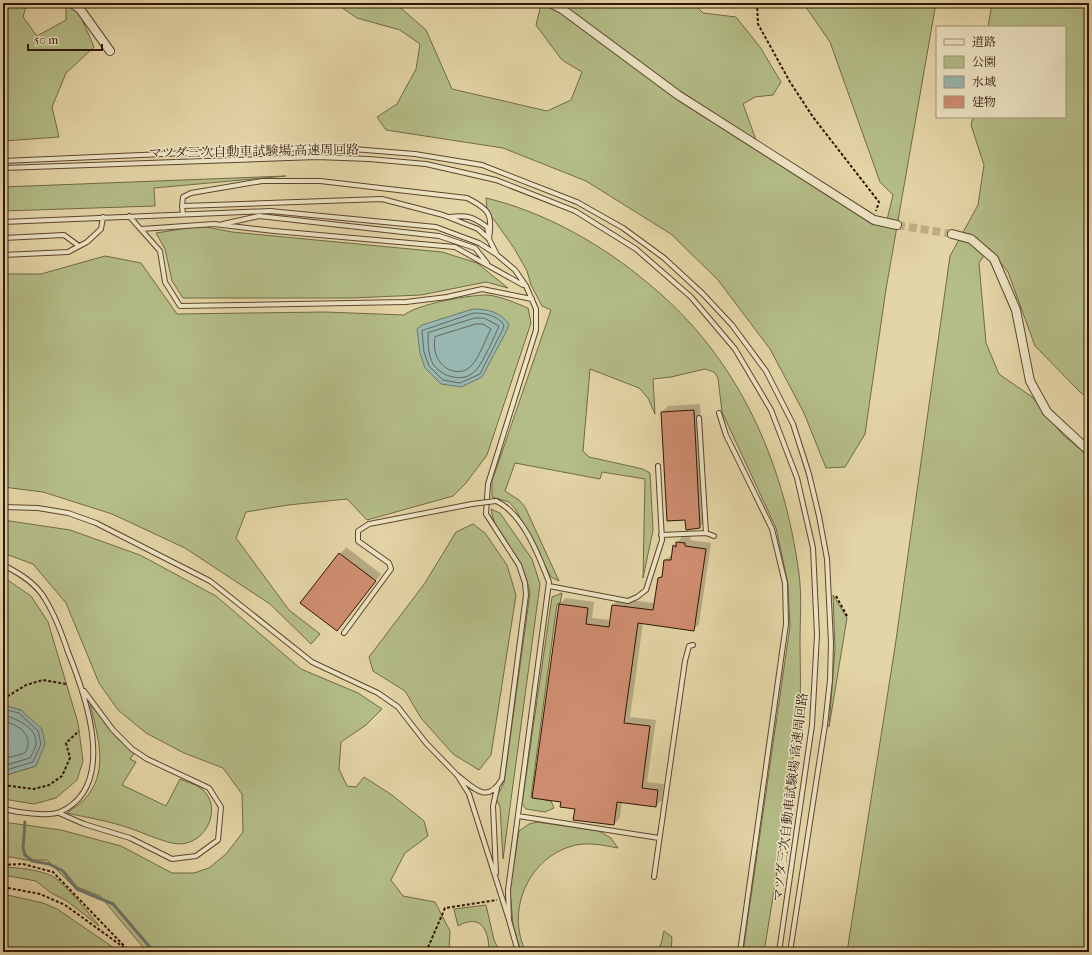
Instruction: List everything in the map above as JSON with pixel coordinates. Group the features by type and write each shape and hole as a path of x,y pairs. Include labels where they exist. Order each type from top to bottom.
{"street":[{"path":"72,3 80,9 110,51"},
{"path":"510,3 530,3"},
{"path":"550,3 562,9 678,95 874,220 897,225"},
{"path":"952,234 971,239 994,259 1016,310 1030,381 1047,412 1089,451"}],"lane":[{"path":"3,161 226,150 328,147 415,154 482,165 577,202 622,228 664,258 703,294 732,325 766,371 793,424 812,488 827,559 831,643 830,680 825,725 790,952"},
{"name":"マツダ三次自動車試験場 高速周回路","path":"3,168 316,157 426,164 496,180 575,211 636,249 691,296 735,349 771,410 798,478 813,548 817,635 812,725 778,952"},
{"path":"183,214 183,197 191,193 262,181 320,181 467,198 483,206 492,222 489,239"},
{"path":"182,206 382,198 448,217 478,229 489,239"},
{"path":"3,222 270,211 436,227 479,242 515,270 526,286 536,309 536,330 488,484 486,514 518,565 525,583 526,595 502,779 497,788 493,806 496,880"},
{"path":"129,216 160,251 165,282 180,306 406,302 447,297 482,289 532,299"},
{"path":"219,225 260,216 439,236 475,248 488,265"},
{"path":"448,217 466,216 487,227 489,239 496,254"},
{"path":"3,255 68,252 79,246 101,229 103,217"},
{"path":"141,229 219,225 454,248 526,286"},
{"path":"3,238 64,236 79,246"},
{"path":"719,413 726,435 772,529 785,590 786,624 740,952"},
{"path":"699,418 706,533"},
{"path":"549,586 628,601 637,597 646,590 662,540 658,466"},
{"path":"344,633 391,569 388,563 358,542 358,531 369,524 472,504 496,501 507,506 525,530 540,558 549,582 549,586 508,890 508,920"},
{"path":"3,507 38,508 68,513 96,523 210,581 312,662 378,693 398,707 426,743 457,775 480,793 490,793 497,788"},
{"path":"661,535 706,533 714,536"},
{"path":"3,565 22,574 45,598 84,691 92,728 92,770 87,786 75,802 59,813"},
{"path":"654,877 685,660 689,646 694,645"},
{"path":"3,809 24,814 59,813 84,824 130,838 172,859 196,856 218,840 221,807 209,788 147,759 132,749 113,730 84,691"},
{"path":"457,775 470,794 518,952"},
{"path":"518,816 659,838"}],"path":[{"path":"757,3 758,24 790,82 813,117 879,202 874,220"},
{"path":"3,699 26,685 43,680 66,684"},
{"path":"3,785 34,789 49,785 62,776 70,758 66,743 80,731"},
{"path":"3,865 23,864 53,872 130,952"},
{"path":"3,887 40,894 65,905 130,952"},
{"path":"426,952 445,908 502,900"}],"green space":[{"path":"3,3 27,3 23,17 37,36 66,20 66,3 75,3 94,47 66,73 52,107 59,137 3,141"},
{"path":"335,3 395,3 426,30 452,89 547,111 571,100 582,72 562,60 536,25 541,5 537,3 693,3 703,13 736,17 760,47 781,82 773,95 755,97 743,104 756,140 837,197 869,222 887,220 893,195 880,182 830,42 803,3 936,3 886,289 865,434 845,467 826,468 804,413 770,349 718,280 671,234 586,181 503,148 386,130 377,117 397,104 416,69 420,44 400,30 357,18"},
{"path":"992,3 1089,3 1089,398 1081,393 1035,346 1008,272 989,248 979,263 986,343 999,374 1032,397 1064,436 1089,456 1089,952 847,952 895,647 950,256 978,205 984,165 971,125 973,118 1066,118 1066,26 988,26"},
{"path":"286,176 154,188 155,206 3,211 3,187"},
{"path":"486,198 530,212 593,243 649,284 680,313 708,344 732,378 752,414 768,452 782,491 792,532 799,574 801,599 799,718 779,860 764,952 743,952 790,626 788,584 776,528 722,412 718,378 714,372 705,369 671,377 653,379 655,414 648,398 639,388 590,369 583,451 589,457 643,469 650,473 653,530 643,578 645,479 602,472 600,479 515,463 505,491 519,500 525,507 559,581 551,577 516,510 509,502 492,497 492,481 551,310 542,306 531,285 527,271 514,248 487,210"},
{"path":"201,226 232,232 442,252 477,263 508,288 486,282 421,295 351,298 183,298 172,281 165,249 156,233"},
{"path":"105,256 141,263 177,314 325,312 404,315 420,307 431,304 487,295 503,298 528,308 531,323 487,455 466,483 453,496 367,520 347,499 288,505 246,512 236,538 289,610 320,634 311,644 270,604 185,548 112,514 43,492 3,487 3,274 41,274"},
{"path":"491,509 500,513 532,559 540,584 503,859 500,807 496,798 504,783 530,593 522,567 495,524"},
{"path":"3,520 70,530 140,555 216,596 301,669 358,693 382,709 366,725 341,742 339,769 347,786 356,787 364,777 392,795 424,821 428,836 405,853 391,880 403,896 435,902 450,931 449,952 141,952 142,946 100,896 72,885 47,860 26,860 11,857 3,859 3,822 61,830 121,846 172,873 194,873 209,868 226,854 243,832 242,794 223,768 184,753 146,733 118,710 99,683 66,603 33,564 3,553"},
{"path":"473,524 485,533 507,565 516,595 491,755 479,770 453,754 421,718 405,691 373,671 369,657 425,583 456,532"},
{"path":"3,577 31,596 48,622 78,723 83,761 77,780 56,798 34,804 3,799 3,776 36,766 21,710 3,705"},
{"path":"562,593 560,603 557,604 531,797 551,801 554,808 545,812 526,809 522,804 552,597"},
{"path":"833,595 847,618 829,727 835,649"},
{"path":"90,704 118,739 135,752 130,759 136,762 122,785 166,806 180,779 194,784 202,789 208,797 211,805 211,814 209,823 197,838 189,842 179,844 173,843 120,825 67,813 84,800 92,789 97,778 100,754"},
{"path":"537,822 599,831 611,838 618,848 594,844 575,845 554,854 542,864 532,876 524,890 520,905 518,921 520,937 526,952 521,952 513,925 510,890 519,831 529,824"},
{"path":"3,867 34,870 57,879 84,907 99,926 67,901 51,893 36,881 9,876 3,880"},
{"path":"3,894 43,903 57,909 120,952 3,952"},
{"path":"486,905 494,940 500,952 489,952 489,944 485,931 478,923 473,921 466,922 458,926 454,909"},
{"path":"664,931 672,937 671,952 656,952 661,944"}],"water":[{"path":"473,309 498,314 509,324 507,330 482,377 461,387 441,384 425,368 420,353 417,329 422,325"},
{"path":"3,705 21,710 42,729 45,744 36,766 3,776"}],"building":[{"path":"694,410 700,528 686,530 685,520 667,521 661,412"},
{"path":"676,542 685,543 685,546 706,549 694,631 638,623 624,723 650,726 642,788 658,790 656,807 617,802 614,825 573,820 575,809 560,807 561,802 532,798 559,604 588,608 586,624 609,627 612,605 653,610 658,578 662,577 664,560 671,560 673,545 676,547"},
{"path":"339,553 376,581 337,631 300,603"}],"waterway":[{"path":"3,701 5,706"},
{"path":"25,822 23,848 25,855 32,861 49,864 63,871 77,889 113,904 154,952"}],"tunnel":[{"path":"897,225 952,234"}]}
